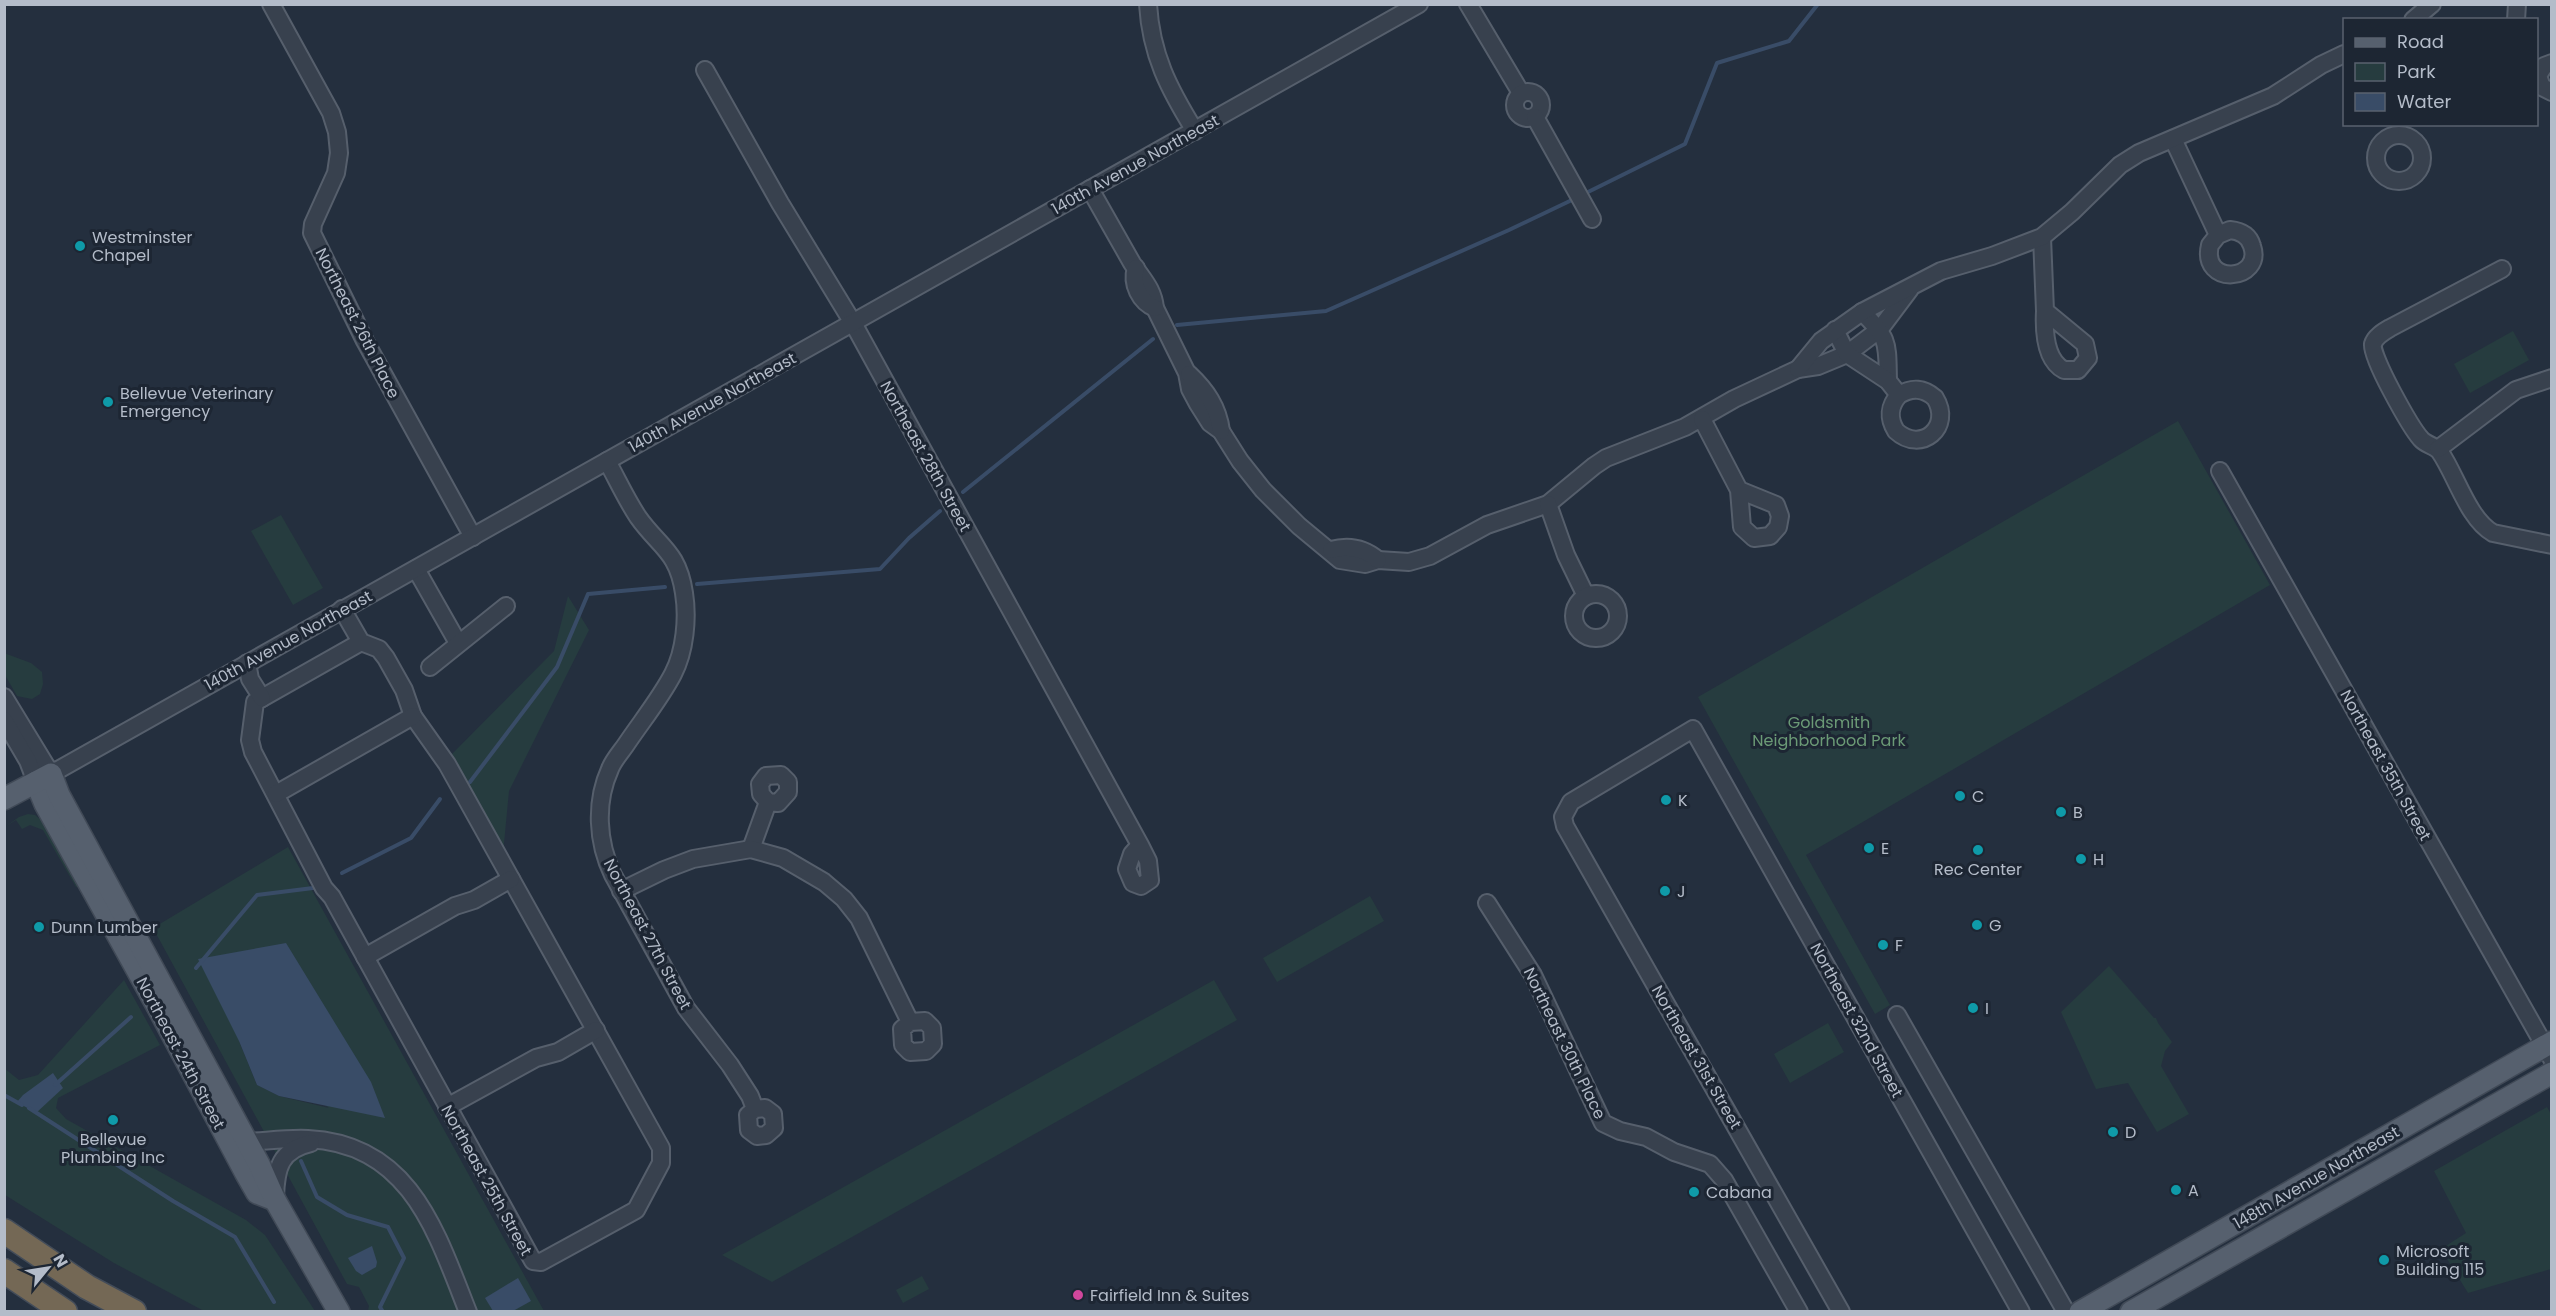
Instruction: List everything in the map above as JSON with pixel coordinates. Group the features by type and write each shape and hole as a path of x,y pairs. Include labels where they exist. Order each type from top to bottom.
{"highway":[{"path":"4,1232 87,1287 134,1311"},
{"path":"4,1271 65,1311"}],"main road":[{"name":"140th Avenue Northeast","path":"4,800 44,778"},
{"name":"Northeast 24th Street","path":"44,778 45,804 257,1193 275,1200 339,1311"},
{"path":"44,778 64,805 248,1143 275,1200"},
{"name":"148th Avenue Northeast","path":"2080,1311 2549,1049"},
{"name":"148th Avenue Northeast","path":"2131,1311 2552,1073"},
{"path":"201,1089 209,1094 234,1140 248,1143"}],"street":[{"name":"Northeast 26th Place","path":"271,4 331,113 337,132 339,153 336,172 313,224 312,233 365,341 473,537"},
{"path":"1148,4 1152,39 1160,63 1170,90 1195,131"},
{"name":"140th Avenue Northeast","path":"44,778 1419,4"},
{"path":"1468,4 1521,93 1515,100 1515,110 1521,117 1535,117 1585,204"},
{"path":"2415,18 2432,4"},
{"path":"1798,369 1821,341 1862,312 1941,271 1992,256 2042,237 2072,212 2120,165 2139,153 2273,96 2320,65 2343,54"},
{"path":"2543,67 2538,76 2542,87 2552,92"},
{"name":"Northeast 28th Street","path":"705,70 780,203 853,323 1140,845"},
{"path":"2173,139 2218,235"},
{"path":"1090,189 1136,268 1147,282 1154,296 1155,308 1187,373 1190,389 1210,423 1221,431 1240,461 1263,490 1299,526 1331,550 1340,560 1365,564 1378,560 1409,562 1430,556 1487,525 1548,504 1606,458 1702,419 1734,399 1798,369 1818,366 1847,354 1880,329 1910,289"},
{"path":"2042,237 2045,311"},
{"path":"2502,269 2390,328 2374,343 2375,357 2414,429 2426,443 2438,449 2475,515 2485,528 2493,532 2552,545"},
{"path":"1862,312 1880,329 1887,346 1888,381"},
{"path":"1835,330 1847,354 1888,381 1899,395"},
{"path":"2438,449 2516,390 2552,378"},
{"path":"1702,419 1739,490"},
{"name":"Northeast 27th Street","path":"607,461 639,518 670,552 679,571 684,594 681,654 673,674 610,768 600,808 600,837 606,860 621,891 686,1008 730,1065 750,1096 755,1109"},
{"name":"Northeast 35th Street","path":"2220,471 2549,1049"},
{"path":"1548,504 1566,555 1586,596"},
{"path":"416,569 458,643"},
{"path":"430,667 506,606"},
{"name":"Northeast 25th Street","path":"262,699 255,702 250,740 253,752 315,871 533,1261 541,1262 636,1210 661,1163 661,1148 447,764 413,716 404,690 386,658 379,649 361,642 342,609"},
{"path":"247,663 250,679 262,699 361,642"},
{"name":"Northeast 24th Street","path":"4,697 44,778"},
{"path":"276,794 413,716"},
{"path":"4,720 28,761 44,778"},
{"name":"Northeast 31st Street","path":"1693,729 1572,802 1563,817 1564,826 1842,1311"},
{"name":"Northeast 32nd Street","path":"1693,729 2021,1311"},
{"path":"751,849 768,802"},
{"path":"621,891 693,859 751,849 783,858 803,868 844,899 860,918 909,1022"},
{"path":"365,957 455,906 474,900 511,879"},
{"name":"Northeast 30th Place","path":"1487,903 1533,975 1603,1123 1620,1131 1646,1137 1674,1152 1710,1164 1724,1180 1799,1311"},
{"path":"1897,1015 2066,1311"},
{"path":"447,1107 536,1058 558,1052 596,1030"},
{"path":"248,1143 308,1138 344,1146 371,1156 394,1172 411,1190 442,1246 468,1311"},
{"path":"275,1200 278,1169 284,1158 298,1146 321,1141"}],"green space":[{"path":"2513,331 2529,360 2470,393 2454,364"},
{"name":"Goldsmith Neighborhood Park","path":"2178,421 2270,585 1806,855 1890,1005 1875,1014 1698,697"},
{"path":"281,515 323,588 293,605 251,531"},
{"path":"568,596 589,630 509,791 503,854 449,757 554,651"},
{"path":"4,653 31,663 42,672 43,684 40,694 32,699 17,696 5,675"},
{"path":"28,814 35,815 41,820 79,887 76,887 43,830 30,825 22,829 16,820 5,827 19,817"},
{"path":"288,847 544,1311 368,1311 369,1306 359,1287 347,1284 153,928","holes":["239,1041 329,1108 279,1096 257,1085"]},
{"path":"1370,896 1384,921 1277,982 1263,958"},
{"path":"2109,966 2156,1018 2172,1042 2165,1051 2161,1066 2189,1114 2157,1132 2128,1083 2096,1089 2061,1012"},
{"path":"124,980 160,1045 58,1098 56,1108 66,1119 246,1220 265,1235 315,1311 204,1311 114,1263 5,1195 4,1068 19,1080 38,1075"},
{"path":"1214,980 1237,1020 772,1282 722,1255"},
{"path":"1828,1023 1844,1052 1790,1083 1774,1054"},
{"path":"2547,1107 2552,1116 2551,1269 2468,1293 2441,1249 2466,1233 2434,1171"},
{"path":"922,1276 929,1289 903,1303 896,1290"}],"water":[{"path":"286,943 371,1082 385,1118 279,1096 257,1085 239,1041 198,959"},
{"path":"53,1073 63,1088 36,1113 17,1102 23,1095"},
{"path":"372,1246 377,1262 376,1267 362,1275 356,1271 348,1258"},
{"path":"518,1278 531,1301 513,1311 493,1311 485,1298"}],"waterway":[{"path":"1584,194 1685,144 1717,63 1789,41 1818,4"},
{"path":"1177,325 1326,311 1574,199"},
{"path":"963,492 1153,339"},
{"path":"697,584 880,569 909,538 940,511"},
{"path":"470,782 557,667 588,594 665,587"},
{"path":"342,873 411,838 440,799"},
{"path":"196,968 257,895 313,888"},
{"path":"55,1085 131,1017"},
{"path":"4,1095 22,1105"},
{"path":"29,1108 173,1201 235,1237 274,1302"},
{"path":"301,1161 317,1197 347,1215 388,1227 404,1258 380,1307 383,1312"}],"place":[{"name":"Westminster Chapel","path":"80,246"},
{"name":"Bellevue Veterinary Emergency","path":"108,402"},
{"name":"C","path":"1960,796"},
{"name":"K","path":"1666,800"},
{"name":"B","path":"2061,812"},
{"name":"E","path":"1869,848"},
{"name":"Rec Center","path":"1978,850"},
{"name":"H","path":"2081,859"},
{"name":"J","path":"1665,891"},
{"name":"G","path":"1977,925"},
{"name":"Dunn Lumber","path":"39,927"},
{"name":"F","path":"1883,945"},
{"name":"I","path":"1973,1008"},
{"name":"Bellevue Plumbing Inc","path":"113,1120"},
{"name":"D","path":"2113,1132"},
{"name":"A","path":"2176,1190"},
{"name":"Cabana","path":"1694,1192"},
{"name":"Microsoft Building 115","path":"2384,1260"},
{"name":"Fairfield Inn & Suites","path":"1078,1295"}]}
